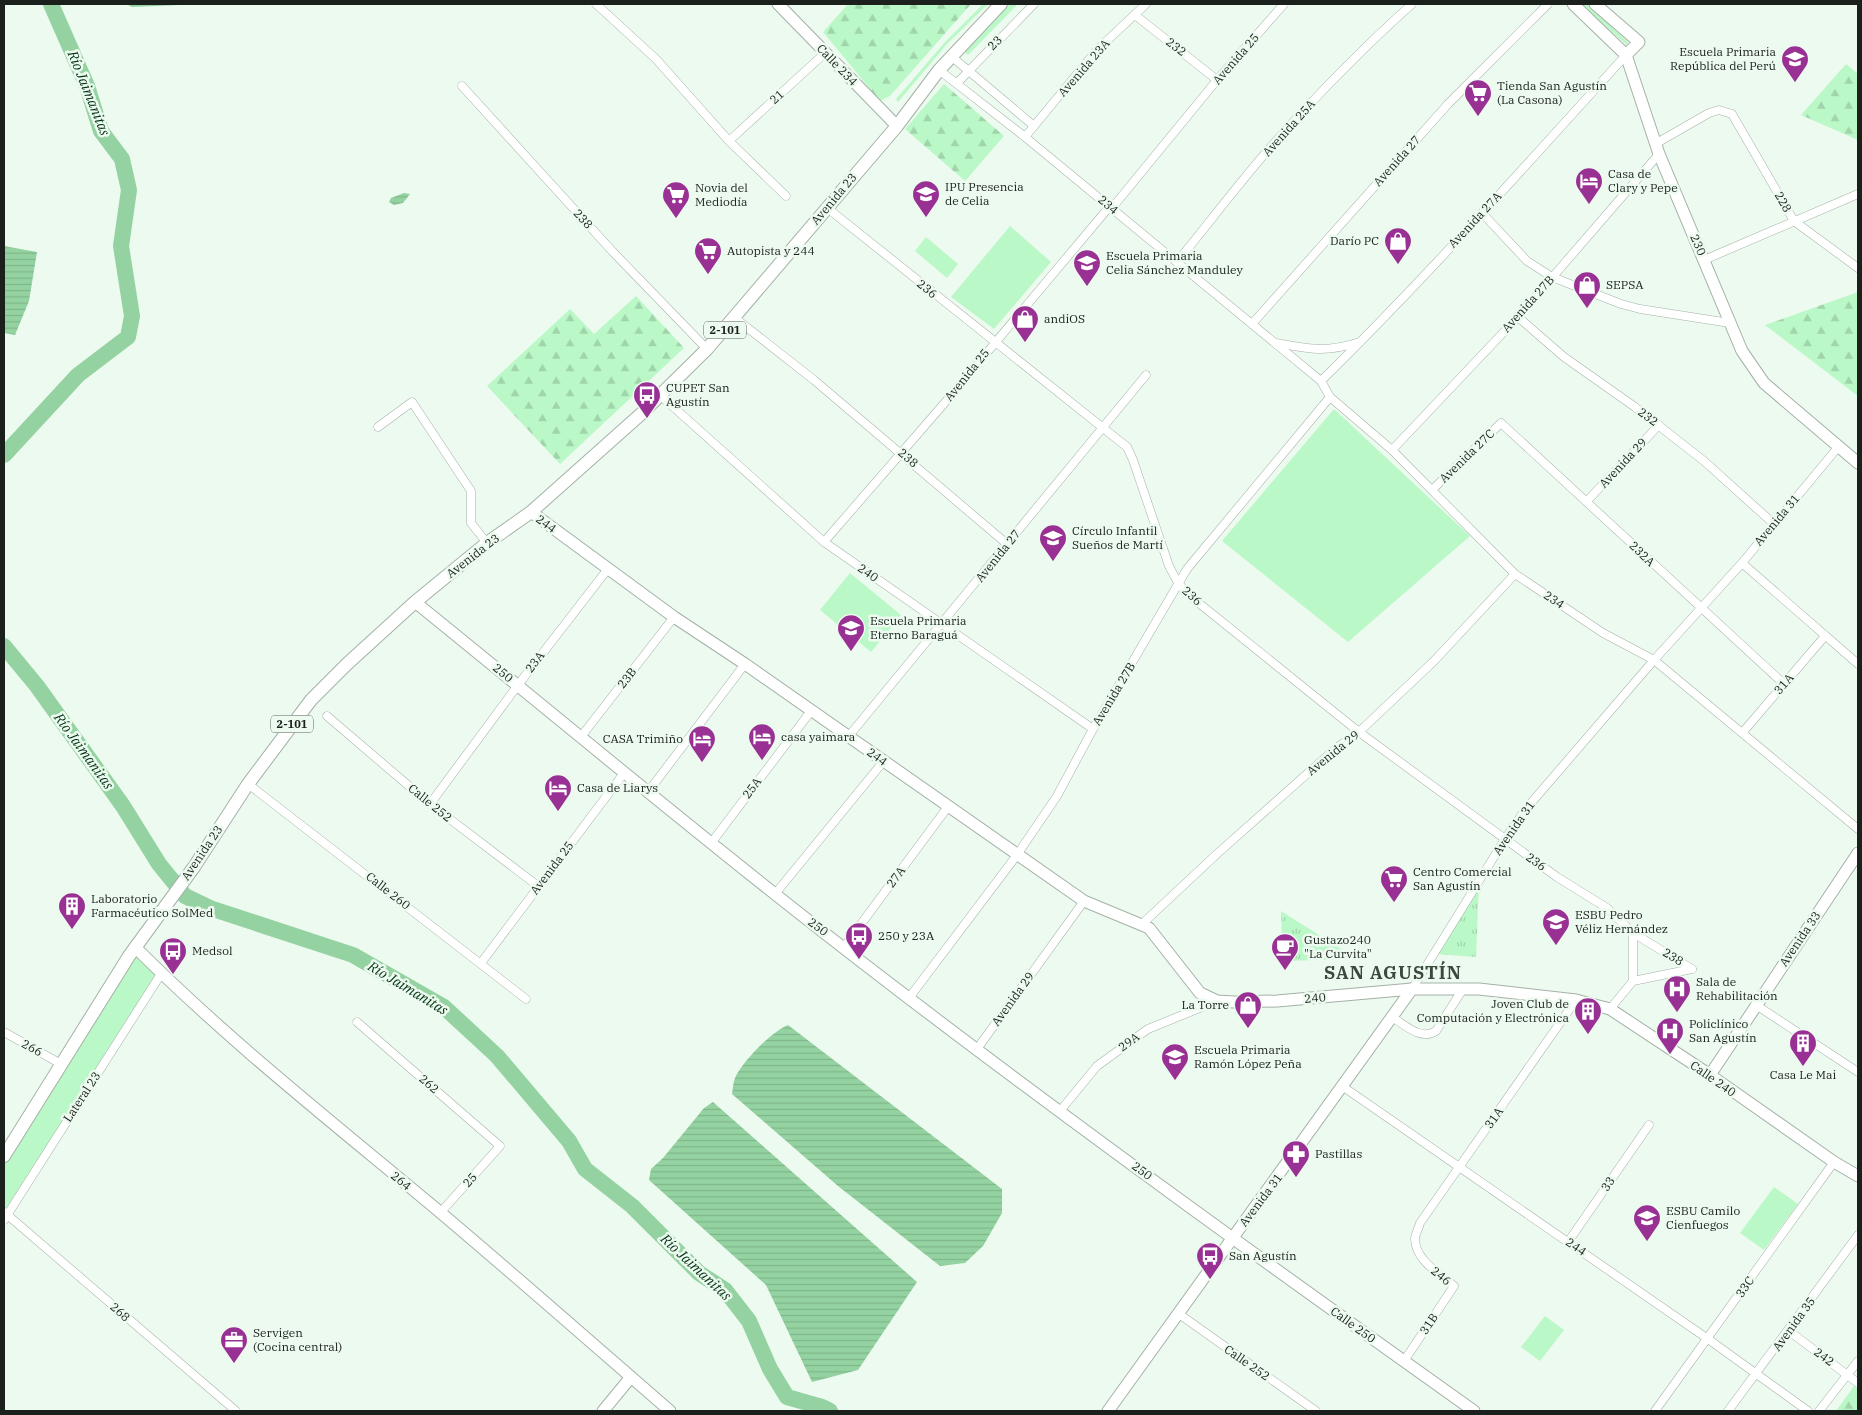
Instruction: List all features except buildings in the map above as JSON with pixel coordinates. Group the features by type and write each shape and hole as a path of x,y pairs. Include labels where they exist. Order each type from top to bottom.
{"main road":[{"name":"Avenida 23","path":"4,1156 135,947 194,866 248,784 311,700 347,664 415,602 487,543 531,512 707,350 826,207 897,126 939,70 1001,4"}],"street":[{"path":"596,4 656,59 730,141 786,196"},
{"name":"Calle 234","path":"778,4 897,126"},
{"name":"23","path":"956,83 1034,4"},
{"name":"Avenida 23A","path":"1025,137 1096,51 1146,4"},
{"name":"Avenida 25","path":"824,542 1111,208 1217,80 1284,4"},
{"name":"Avenida 25A","path":"1177,262 1274,143 1374,38 1412,4"},
{"name":"Avenida 27","path":"1252,324 1448,104 1548,4"},
{"name":"230","path":"1573,4 1626,55 1657,149 1742,351 1764,382 1858,463"},
{"path":"1595,4 1638,42 1626,55"},
{"name":"232","path":"1134,15 1217,80"},
{"name":"21","path":"730,141 825,53"},
{"name":"Avenida 27A","path":"1320,381 1362,341 1626,55"},
{"path":"951,56 1034,126"},
{"name":"234","path":"939,70 1025,137 1320,381 1330,397 1392,450 1433,489 1515,574 1603,633 1654,660 1858,829"},
{"name":"238","path":"462,86 613,252 707,350"},
{"name":"Avenida 27B","path":"1392,450 1518,317 1657,149 1709,112 1719,110 1732,114"},
{"name":"228","path":"1732,114 1794,221 1858,268"},
{"path":"1704,260 1858,194"},
{"name":"236","path":"826,207 1127,447 1169,566 1178,583 1190,596 1359,732 1557,878 1607,908"},
{"path":"1482,213 1527,261 1552,277 1621,304 1640,309 1730,323"},
{"name":"232","path":"1518,317 1564,358 1659,425 1704,461 1774,524"},
{"name":"238","path":"735,318 901,452 1007,544"},
{"name":"234","path":"1274,343 1313,351 1340,348 1362,341"},
{"name":"Avenida 27","path":"848,737 1146,375"},
{"name":"240","path":"660,395 824,542 941,625 1093,728"},
{"name":"Avenida 27B","path":"909,998 1017,856 1062,789 1093,728 1187,569 1330,397"},
{"path":"378,427 412,402 471,491 472,523 487,543"},
{"name":"Avenida 27C","path":"1433,489 1501,423"},
{"name":"232A","path":"1501,423 1700,609 1784,684"},
{"name":"Avenida 29","path":"1587,502 1659,425"},
{"name":"Avenida 31","path":"1108,1411 1412,989 1504,839 1525,810 1654,660 1742,563 1839,446"},
{"name":"244","path":"531,512 674,618 745,664 1017,856 1084,901 1142,924 1153,933 1189,982 1200,993 1217,1001"},
{"path":"1742,563 1858,664"},
{"name":"23A","path":"430,804 518,685 607,570"},
{"name":"Avenida 29","path":"1142,924 1218,853 1335,749 1359,732 1434,661 1515,574"},
{"name":"250","path":"415,602 580,738 775,894 909,998 1232,1239"},
{"name":"23B","path":"580,738 674,618"},
{"name":"31A","path":"1743,732 1825,636"},
{"path":"648,792 745,664"},
{"name":"25A","path":"712,842 811,711"},
{"name":"Calle 252","path":"327,716 430,804 538,886"},
{"path":"775,894 883,762"},
{"name":"Avenida 25","path":"481,963 624,773"},
{"name":"Calle 260","path":"248,784 481,963 526,1000"},
{"name":"27A","path":"844,947 947,808"},
{"name":"Avenida 33","path":"1710,1075 1858,853"},
{"name":"Avenida 29","path":"977,1049 1084,901"},
{"name":"238","path":"1607,908 1633,933 1692,969 1633,981"},
{"path":"1610,1009 1633,981 1633,933"},
{"name":"264","path":"135,947 232,1040 440,1213 670,1411"},
{"name":"Lateral 23","path":"5,1216 161,974"},
{"name":"240","path":"1217,1001 1277,1001 1412,989"},
{"name":"Calle 240","path":"1412,989 1462,989 1576,1000 1610,1009 1710,1075 1834,1162 1858,1176"},
{"path":"1392,1017 1421,1035 1429,1036 1436,1032 1462,989"},
{"name":"31A","path":"1415,1238 1420,1223 1576,1000"},
{"name":"29A","path":"1060,1111 1097,1066 1148,1029 1217,1001"},
{"path":"1756,1005 1858,1072"},
{"name":"262","path":"357,1022 500,1146"},
{"name":"266","path":"4,1032 61,1064"},
{"name":"244","path":"1342,1086 1708,1339 1808,1411"},
{"name":"33","path":"1568,1242 1648,1125"},
{"name":"25","path":"440,1213 500,1146"},
{"name":"33C","path":"1655,1411 1834,1162"},
{"name":"268","path":"5,1216 236,1411"},
{"name":"Avenida 35","path":"1728,1411 1858,1236"},
{"name":"246","path":"1415,1238 1426,1263 1454,1286"},
{"name":"Calle 250","path":"1232,1239 1474,1411"},
{"name":"31B","path":"1404,1361 1454,1286"},
{"name":"Calle 252","path":"1179,1314 1316,1411"},
{"name":"242","path":"1789,1331 1858,1383"},
{"path":"1820,1411 1858,1361"},
{"path":"603,1411 631,1377"}],"green space":[{"path":"848,4 971,4 890,96 880,101 823,32"},
{"path":"983,4 988,4 947,44 898,102 896,99 945,42"},
{"path":"1010,4 1018,4 968,55 963,51"},
{"path":"1579,4 1587,4 1628,42 1627,45"},
{"path":"1846,64 1858,74 1858,140 1801,115"},
{"path":"944,84 1004,136 965,181 905,129"},
{"path":"1010,226 1051,262 994,329 951,297"},
{"path":"926,237 958,264 947,278 915,251"},
{"path":"1858,292 1858,396 1765,325"},
{"path":"636,296 684,348 560,464 487,386 570,309 594,334"},
{"path":"1334,409 1470,536 1348,642 1222,541"},
{"path":"850,573 901,615 871,652 820,610"},
{"path":"1479,883 1476,957 1436,954"},
{"path":"1281,911 1357,959 1283,961"},
{"path":"136,948 159,970 4,1226 4,1161"},
{"path":"1774,1187 1798,1204 1764,1250 1740,1233"},
{"path":"1545,1316 1564,1330 1540,1361 1521,1347"},
{"path":"1854,1386 1858,1389 1858,1411 1836,1411"}],"shaded area":[{"path":"126,4 203,4 132,7"},
{"path":"404,193 410,194 403,203 394,205 389,202 391,198"},
{"path":"4,246 37,252 29,301 15,335 4,333"},
{"path":"788,1025 1002,1189 1002,1213 983,1246 965,1263 940,1266 838,1186 732,1094 735,1078 744,1064 758,1048"},
{"path":"713,1102 917,1282 858,1370 812,1382 766,1285 649,1180 651,1169 663,1158 704,1108"}],"waterway":[{"name":"Río Jaimanitas","path":"4,455 78,375 128,337 132,316 121,246 129,190 122,159 101,131 87,86 51,4"},
{"name":"Río Jaimanitas","path":"4,646 37,686 123,806 159,864 185,896 210,908 353,955 444,1007 497,1056 569,1141 585,1169 632,1206 699,1273 725,1290 749,1321 770,1369 787,1397 830,1411"}],"place":[{"name":"Escuela Primaria República del Perú","path":"1795,83"},
{"name":"Tienda San Agustín (La Casona)","path":"1478,117"},
{"name":"Casa de Clary y Pepe","path":"1589,205"},
{"name":"IPU Presencia de Celia","path":"926,218"},
{"name":"Novia del Mediodía","path":"676,219"},
{"name":"Darío PC","path":"1398,265"},
{"name":"Autopista y 244","path":"708,275"},
{"name":"Escuela Primaria Celia Sánchez Manduley","path":"1087,287"},
{"name":"SEPSA","path":"1587,309"},
{"name":"andiOS","path":"1025,343"},
{"name":"CUPET San Agustín","path":"647,419"},
{"name":"Círculo Infantil Sueños de Martí","path":"1053,562"},
{"name":"Escuela Primaria Eterno Baraguá","path":"851,652"},
{"name":"casa yaimara","path":"762,761"},
{"name":"CASA Trimiño","path":"702,763"},
{"name":"Casa de Liarys","path":"558,812"},
{"name":"Centro Comercial San Agustín","path":"1394,903"},
{"name":"Laboratorio Farmacéutico SolMed","path":"72,930"},
{"name":"ESBU Pedro Véliz Hernández","path":"1556,946"},
{"name":"250 y 23A","path":"859,960"},
{"name":"Gustazo240 \"La Curvita\"","path":"1285,971"},
{"name":"Medsol","path":"173,975"},
{"name":"Sala de Rehabilitación","path":"1677,1013"},
{"name":"La Torre","path":"1248,1029"},
{"name":"Joven Club de Computación y Electrónica","path":"1588,1035"},
{"name":"Policlínico San Agustín","path":"1670,1055"},
{"name":"Casa Le Mai","path":"1803,1067"},
{"name":"Escuela Primaria Ramón López Peña","path":"1175,1081"},
{"name":"Pastillas","path":"1296,1178"},
{"name":"ESBU Camilo Cienfuegos","path":"1647,1242"},
{"name":"San Agustín","path":"1210,1280"},
{"name":"Servigen (Cocina central)","path":"234,1364"}],"district":[{"name":"SAN AGUSTÍN","path":"1393,973"}]}
